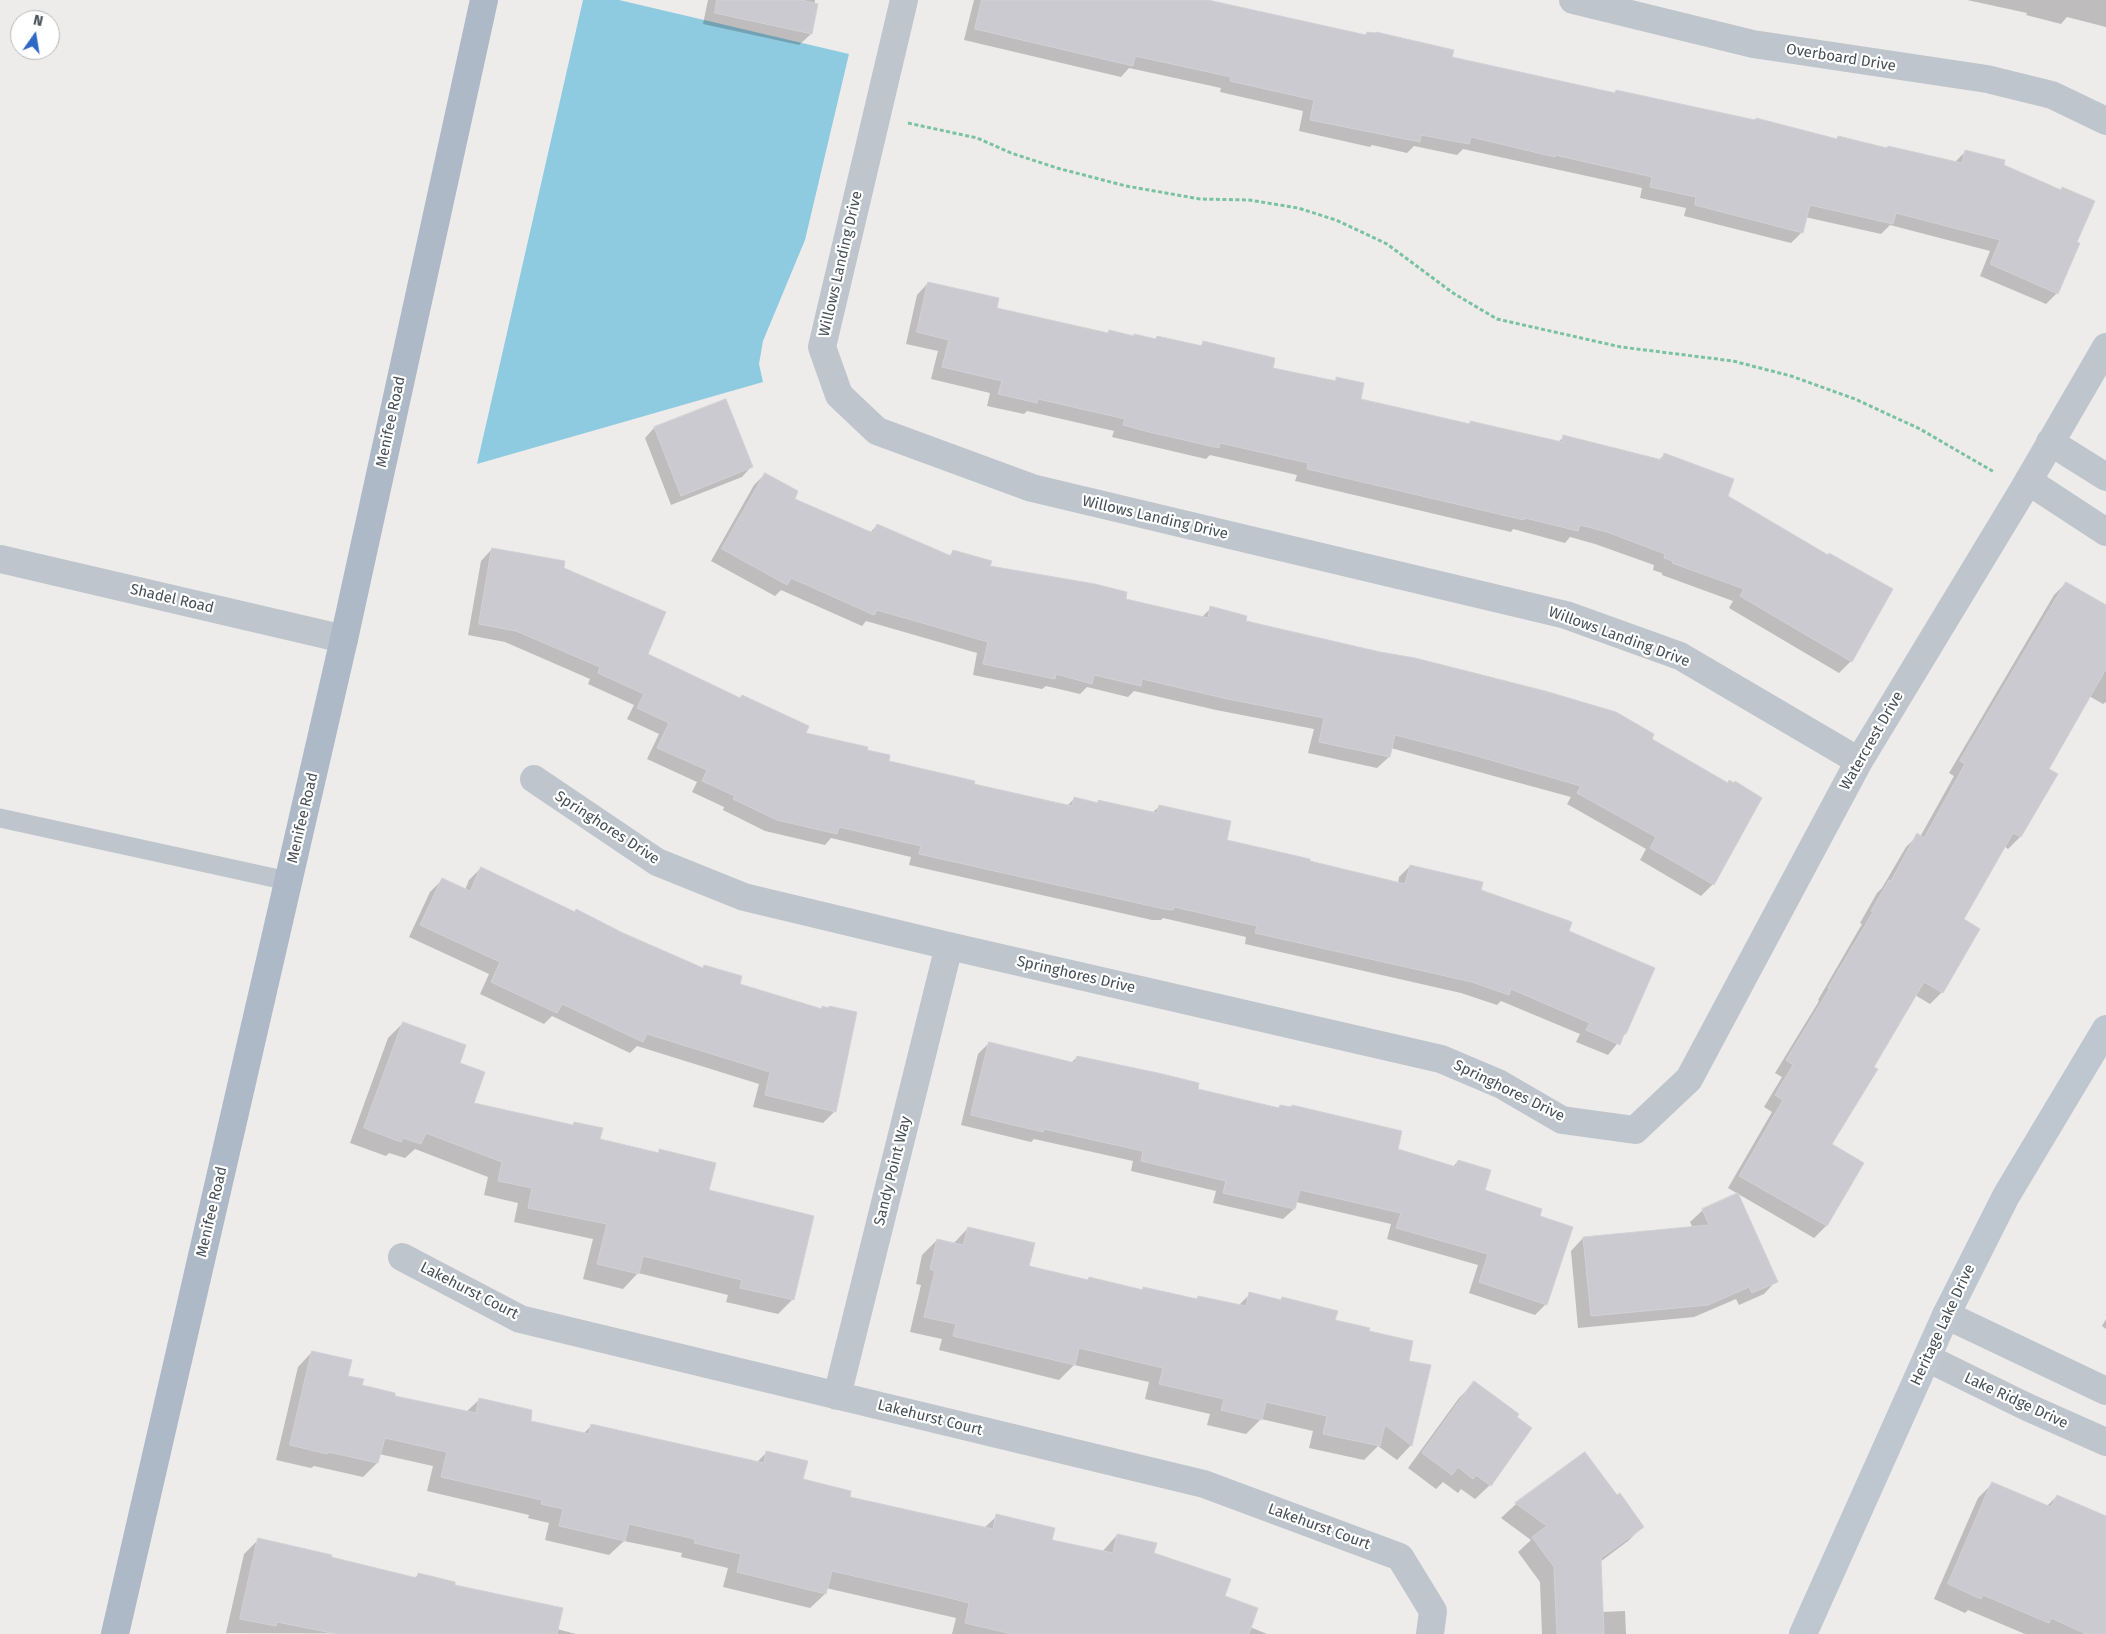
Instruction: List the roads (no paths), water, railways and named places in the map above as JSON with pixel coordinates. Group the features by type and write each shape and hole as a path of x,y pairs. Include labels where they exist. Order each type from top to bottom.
{"main road":[{"name":"Menifee Road","path":"115,1634 344,639 484,0"}],"street":[{"name":"Willows Landing Drive","path":"904,0 822,347 839,395 877,431 1032,488 1566,615 1680,656 1859,761"},
{"name":"Overboard Drive","path":"1573,0 1753,44 1987,79 2052,95 2106,121"},
{"name":"Watercrest Drive","path":"1635,1130 1689,1079 1859,761 2106,347"},
{"path":"2050,442 2106,477"},
{"path":"2025,485 2106,532"},
{"name":"Shadel Road","path":"0,559 344,639"},
{"name":"Springhores Drive","path":"534,779 657,862 744,896 949,946 1441,1059 1500,1084 1562,1120 1635,1130"},
{"name":"Sandy Point Way","path":"837,1396 949,946"},
{"name":"Heritage Lake Drive","path":"1803,1634 1946,1315 2006,1196 2106,1029"},
{"name":"Lakehurst Court","path":"402,1257 520,1319 1204,1484 1400,1557 1432,1623"},
{"path":"1946,1315 2106,1391"},
{"name":"Lake Ridge Drive","path":"1927,1358 2027,1408 2106,1442"}],"lane":[{"path":"0,818 288,881"}],"water":[{"path":"583,0 619,0 849,54 805,240 763,341 759,364 763,382 477,464"}]}
